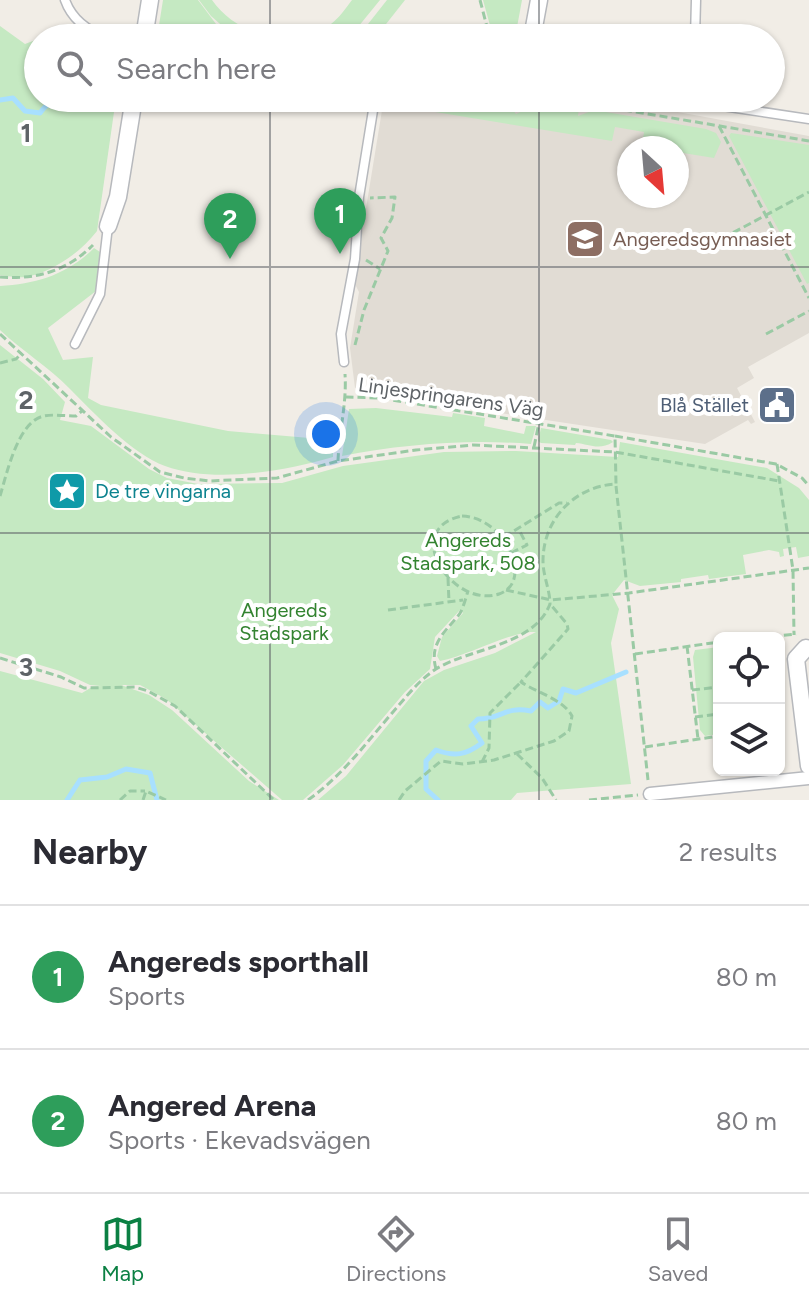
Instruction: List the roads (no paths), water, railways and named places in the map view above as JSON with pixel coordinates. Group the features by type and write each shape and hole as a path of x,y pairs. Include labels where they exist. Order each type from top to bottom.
{"street":[{"path":"146,24 150,0"},
{"path":"535,24 539,0"},
{"path":"108,226 118,197 132,112"},
{"path":"804,647 809,766"},
{"path":"650,794 809,778"}],"lane":[{"path":"65,0 69,10 82,24"},
{"path":"695,24 696,0"},
{"path":"344,362 341,334 355,259 361,185 372,112"},
{"path":"767,112 809,119"},
{"path":"75,344 100,294 108,226"}],"waterway":[{"path":"0,100 13,98 24,110"},
{"path":"32,112 41,112"},
{"path":"438,800 426,789 426,761 436,750 460,754 482,743 471,726 478,719 514,710 531,711 540,702 548,708 559,701 563,689 576,693 626,672"},
{"path":"67,800 80,780 107,777 126,769 150,773 157,800"}],"place":[{"name":"Angeredsgymnasiet","path":"585,239"},
{"name":"Angereds sporthall","path":"340,254"},
{"name":"Angered Arena","path":"230,259"},
{"name":"Blå Stället","path":"777,405"},
{"name":"De tre vingarna","path":"67,491"}],"park label":[{"name":"Angereds Stadspark, 508","path":"468,552"},
{"name":"Angereds Stadspark","path":"284,622"}]}
